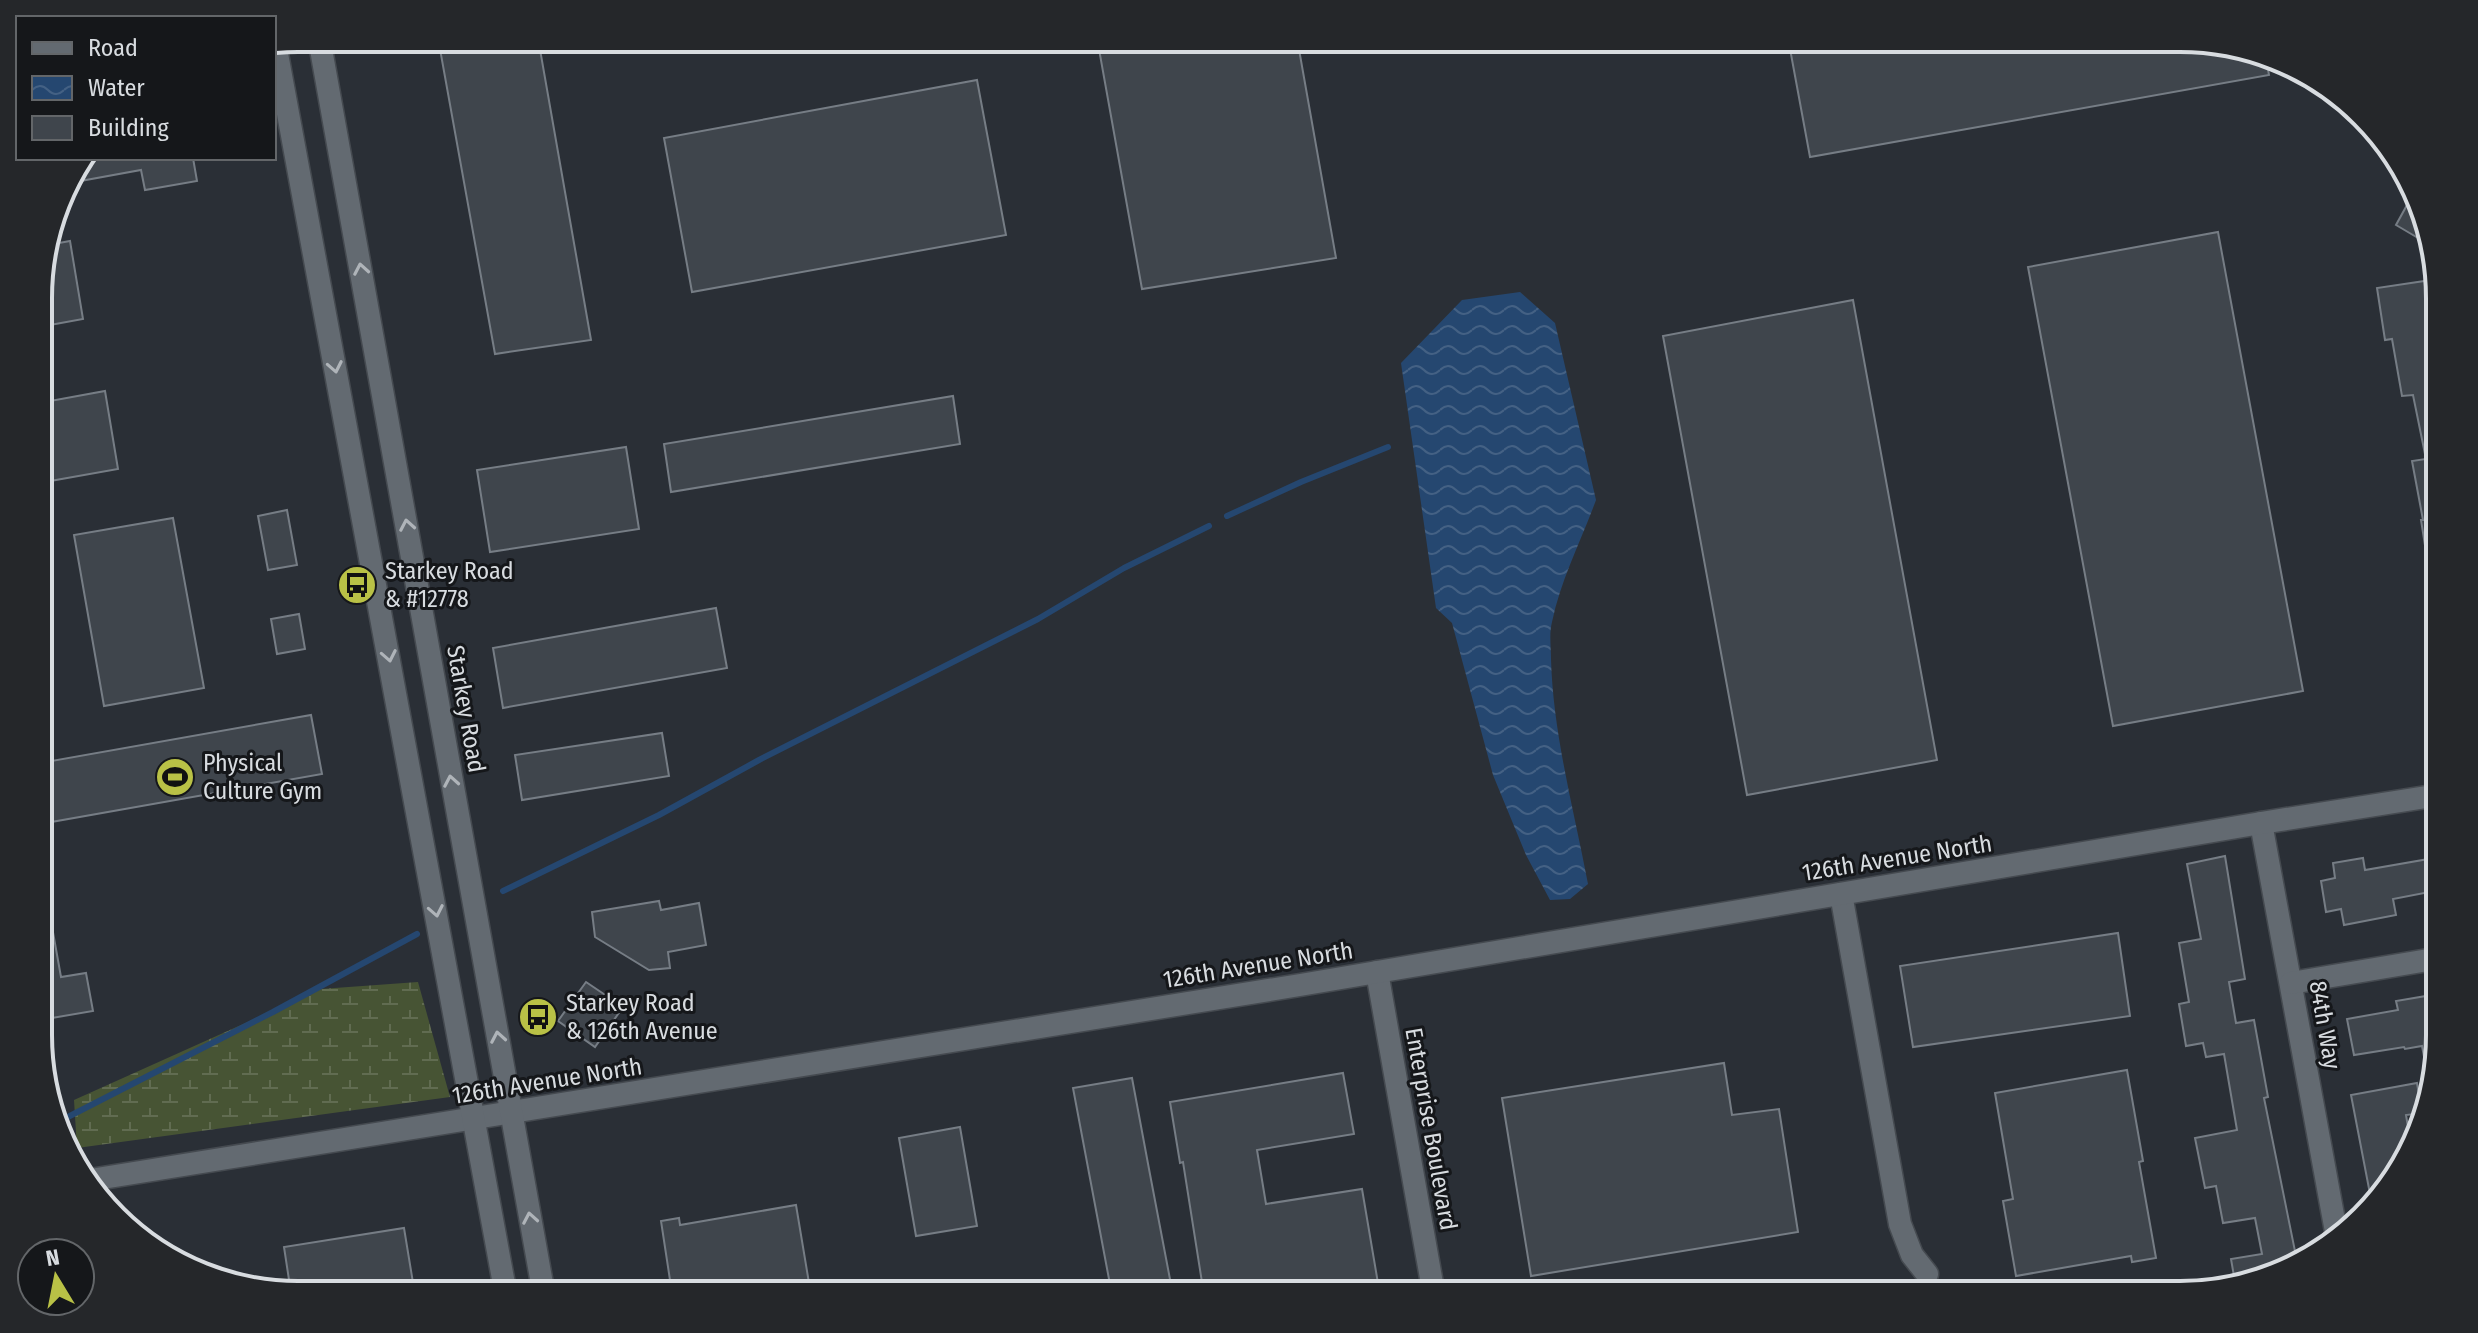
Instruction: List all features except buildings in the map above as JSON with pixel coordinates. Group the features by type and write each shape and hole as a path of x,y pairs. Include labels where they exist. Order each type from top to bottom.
{"street":[{"name":"Starkey Road","path":"322,52 541,1281"},
{"path":"277,53 504,1281"},
{"name":"126th Avenue North","path":"98,1179 1377,972 2426,797"},
{"name":"84th Way","path":"2261,823 2335,1226"},
{"path":"1841,894 1900,1224 1912,1255 1927,1274"},
{"path":"2291,983 2426,960"},
{"name":"Enterprise Boulevard","path":"1377,972 1431,1280"}],"green space":[{"path":"418,982 450,1097 79,1148 74,1100 321,989"}],"water":[{"path":"1520,292 1555,323 1596,500 1561,591 1551,631 1556,715 1588,884 1570,899 1550,900 1526,855 1493,775 1452,623 1436,608 1401,363 1462,300"}],"waterway":[{"path":"1227,516 1388,447"},
{"path":"503,891 659,815 759,760 1038,619 1124,568 1209,526"},
{"path":"66,1118 417,934"}],"place":[{"name":"Starkey Road & #12778","path":"357,585"},
{"name":"Physical Culture Gym","path":"175,777"},
{"name":"Starkey Road & 126th Avenue","path":"538,1017"}]}
